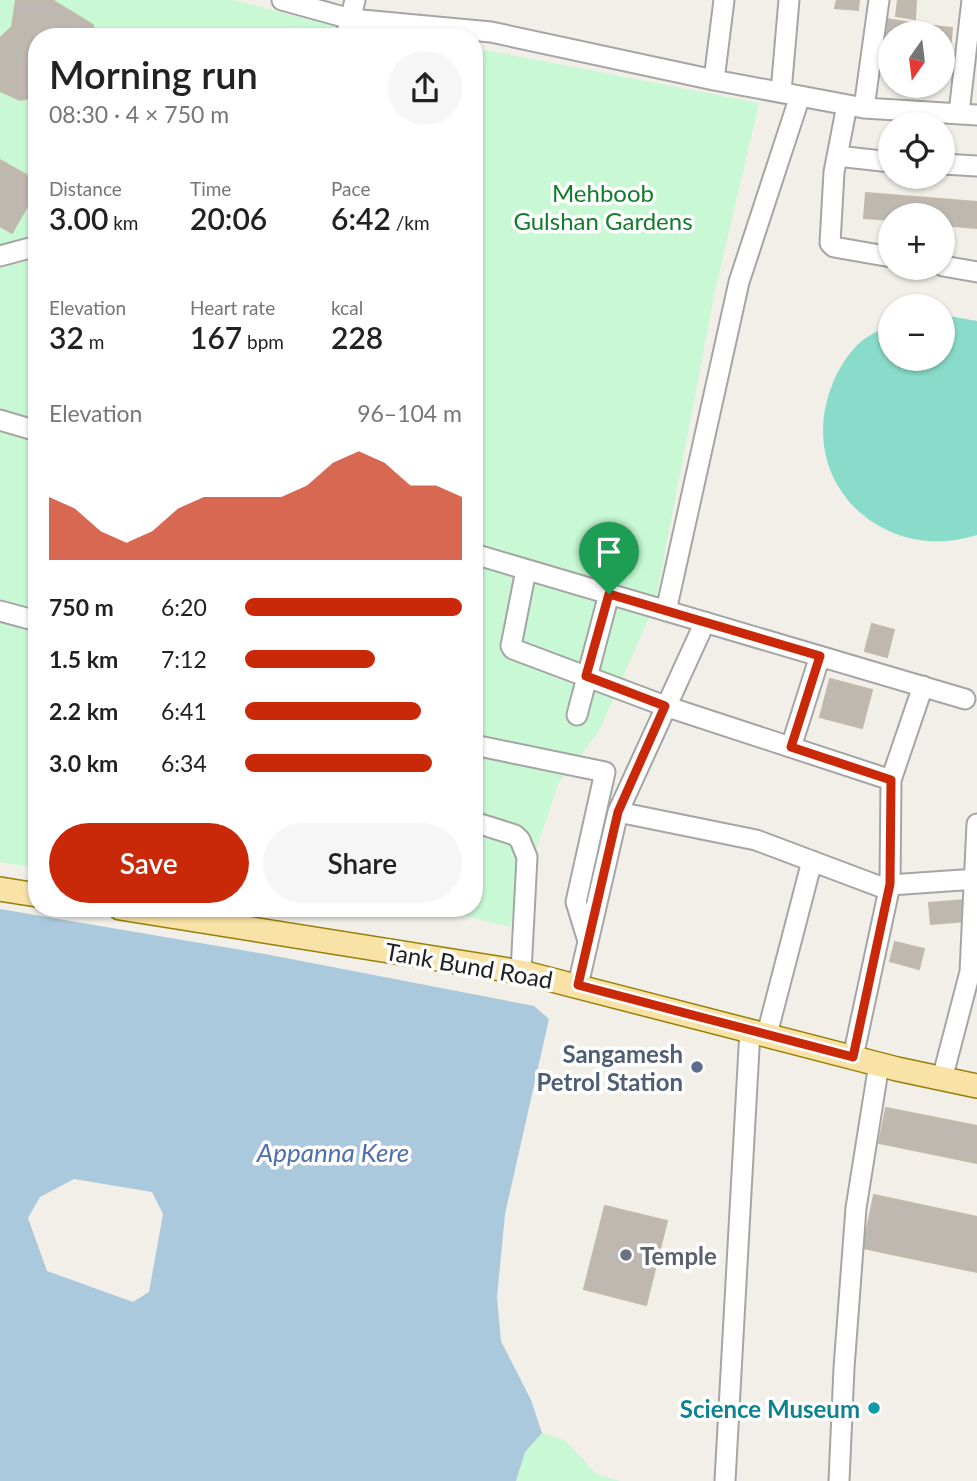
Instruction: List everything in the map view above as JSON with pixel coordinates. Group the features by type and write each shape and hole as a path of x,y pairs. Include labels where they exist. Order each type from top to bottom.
{"main road":[{"path":"0,889 28,894"},
{"name":"Tank Bund Road","path":"176,917 521,972 878,1064 977,1086"}],"street":[{"path":"282,0 351,19 448,28"},
{"path":"714,80 724,0"},
{"path":"666,611 739,282 790,94 789,0"},
{"path":"878,254 831,245 833,182 837,156 855,107 879,0"},
{"path":"483,31 855,107 968,114 972,0"},
{"path":"837,156 878,161"},
{"path":"955,165 977,166"},
{"path":"0,257 28,249"},
{"path":"955,268 977,272"},
{"path":"0,420 28,428"},
{"path":"483,557 973,702"},
{"path":"526,570 511,648 665,706 891,780"},
{"path":"577,715 609,594"},
{"path":"0,611 28,619"},
{"path":"578,985 618,812 705,622"},
{"path":"791,747 820,656"},
{"path":"853,1057 890,887 891,780 923,686"},
{"path":"483,747 605,773 576,902 589,942"},
{"path":"618,812 756,840 890,887 975,879"},
{"path":"942,1079 970,972 977,824"},
{"path":"483,825 515,835 526,854 521,972"},
{"path":"725,1481 759,1032 812,860"},
{"path":"839,1481 856,1208 878,1064"}],"green space":[{"path":"0,0 234,0 306,19 362,28 28,28 28,867 0,862"},
{"name":"Mehboob Gulshan Gardens","path":"483,50 759,103 715,291 655,604 599,731 558,784 510,927 470,917 483,917"},
{"path":"542,1433 566,1441 596,1474 620,1481 516,1481 525,1452"}],"shaded area":[{"path":"955,317 977,321 977,535 942,541 910,538 880,527 856,508 837,484 826,455 823,423 833,382 853,350 878,331 878,371 955,371"}],"water":[{"name":"Appanna Kere","path":"0,909 28,914 28,917 47,917 265,954 534,1006 549,1019 505,1214 497,1297 501,1341 531,1400 542,1433 525,1452 516,1481 0,1481","holes":["74,1179 152,1192 163,1214 149,1292 133,1302 47,1271 28,1218 40,1197"]}],"building":[{"path":"16,0 52,0 93,25 93,28 28,28 28,99 20,100 0,91 0,38 12,27"},
{"path":"837,0 859,0 858,10 835,8"},
{"path":"898,0 916,0 915,19 896,16"},
{"path":"0,160 28,176 28,205 12,233 0,226"},
{"path":"866,193 977,202 977,228 955,226 955,203 878,203 878,219 864,218"},
{"path":"872,624 894,630 887,657 865,651"},
{"path":"830,679 872,690 862,728 820,717"},
{"path":"965,900 967,921 931,924 929,903"},
{"path":"895,942 924,949 919,969 890,961"},
{"path":"886,1108 977,1126 977,1163 879,1143"},
{"path":"874,1195 977,1217 977,1272 863,1248"},
{"name":"Temple","path":"605,1206 667,1221 646,1305 584,1289"}],"place":[{"name":"Sangamesh Petrol Station","path":"697,1067"},
{"name":"Temple","path":"626,1255"},
{"name":"Science Museum","path":"874,1408"}],"route":[{"path":"609,594 820,656 791,747 891,780 890,884 853,1057 578,985 618,812 665,706 586,676 609,594"}]}
